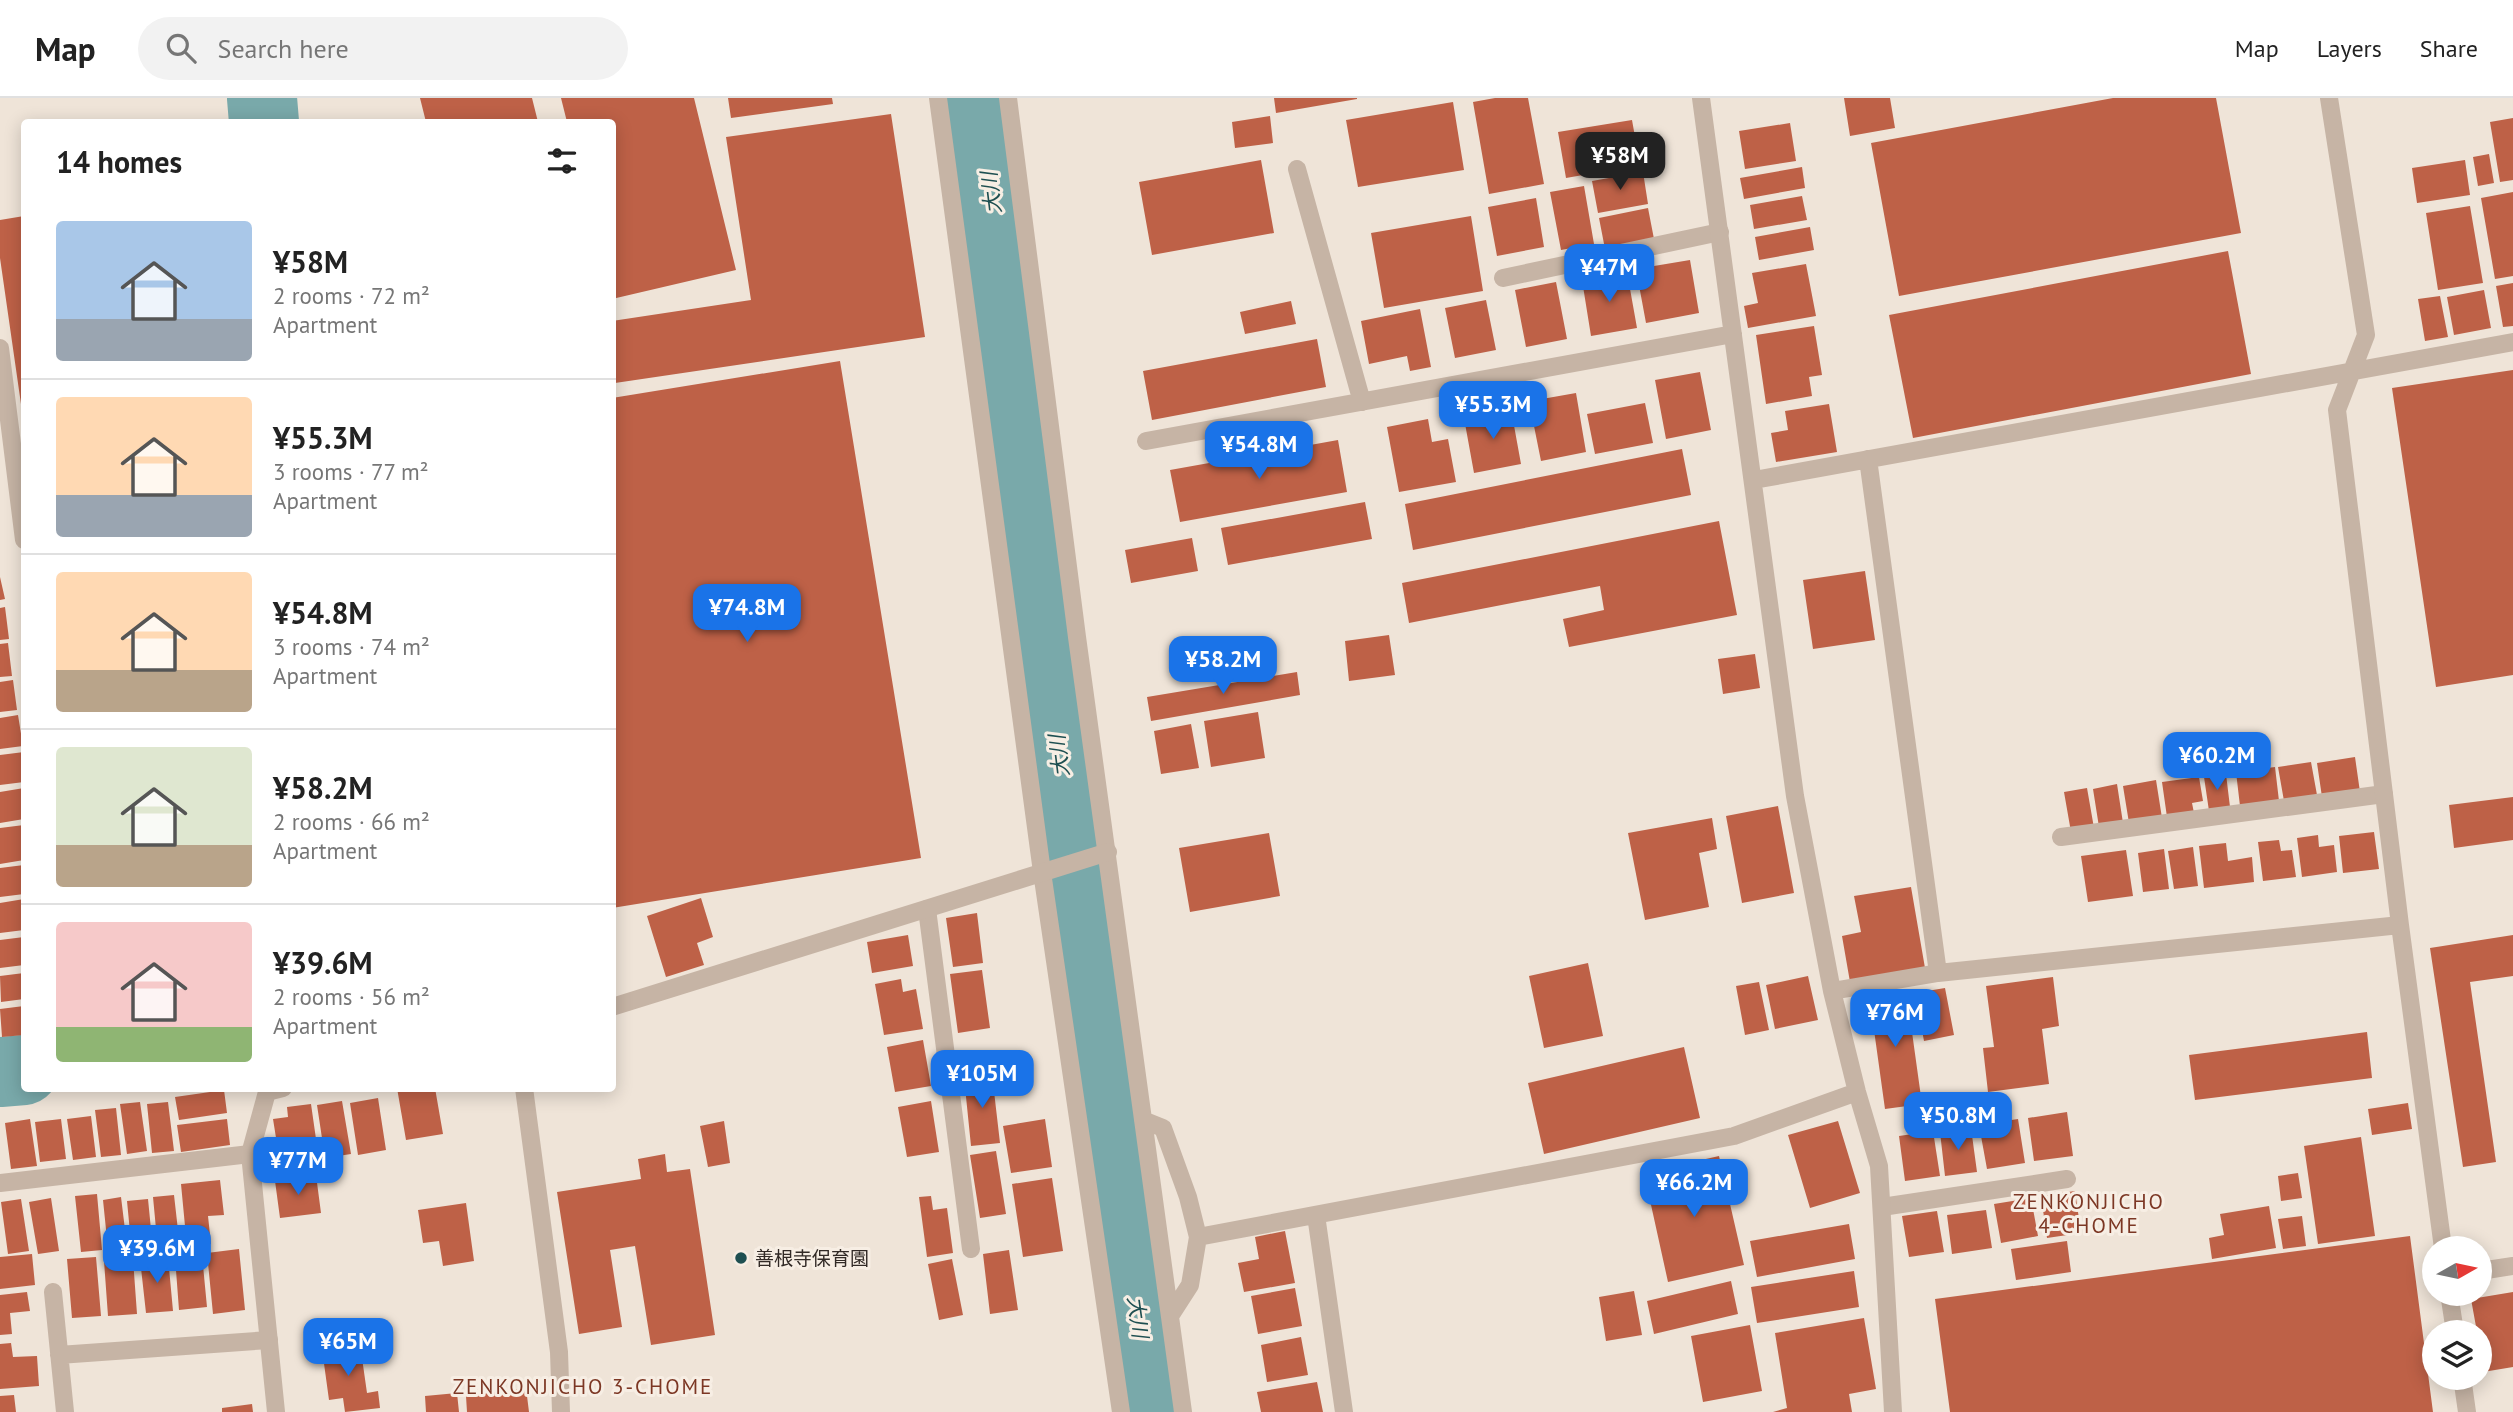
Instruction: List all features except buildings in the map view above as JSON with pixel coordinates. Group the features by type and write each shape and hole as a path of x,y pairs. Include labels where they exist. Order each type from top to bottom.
{"street":[{"path":"937,98 1042,872 1121,1412"},
{"path":"1008,98 1077,637 1184,1412"},
{"path":"1701,98 1795,796 1832,992 1879,1166 1892,1412"},
{"path":"2329,98 2366,335 2337,410 2441,1236"},
{"path":"1297,169 1362,402"},
{"path":"1503,278 1720,232"},
{"path":"1146,441 1733,334"},
{"path":"1754,481 2513,342"},
{"path":"0,348 21,516"},
{"path":"1868,459 1938,972"},
{"path":"2061,837 2384,794"},
{"path":"616,1006 1108,852"},
{"path":"927,909 971,1249"},
{"path":"1832,992 1938,972 2400,925"},
{"path":"267,1092 250,1154 276,1412"},
{"path":"525,1092 559,1352 561,1412"},
{"path":"1198,1237 1734,1136 1857,1092"},
{"path":"1143,1121 1163,1128 1188,1197 1198,1237 1190,1285 1170,1316"},
{"path":"0,1183 250,1154"},
{"path":"1882,1208 2067,1179"},
{"path":"1316,1215 1344,1412"},
{"path":"2492,1269 2513,1266"},
{"path":"52,1292 65,1412"},
{"path":"60,1356 269,1340"},
{"path":"2464,1390 2467,1412"}],"waterway":[{"path":"262,98 264,119"},
{"name":"大川","path":"980,98 1076,900 1152,1412"},
{"path":"0,1072 21,1070"}],"place":[{"name":"善根寺保育園","path":"741,1258"}],"district":[{"name":"ZENKONJICHO 4-CHOME","path":"2089,1213"},
{"name":"ZENKONJICHO 3-CHOME","path":"583,1386"}]}
